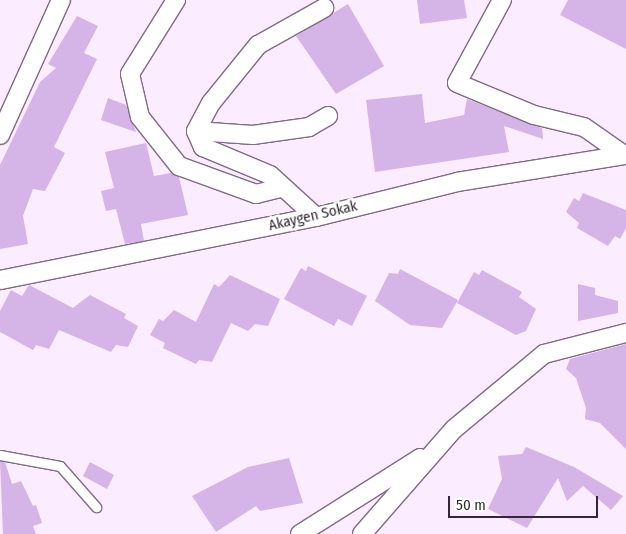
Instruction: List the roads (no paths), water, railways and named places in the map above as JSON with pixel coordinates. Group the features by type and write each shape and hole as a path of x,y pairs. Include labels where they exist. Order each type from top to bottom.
{"street":[{"path":"0,135 61,0"},
{"path":"176,0 130,74 140,117 179,166 256,194 280,188"},
{"path":"502,0 457,83 534,115 584,127 625,155"},
{"path":"196,131 211,103 258,45 324,8"},
{"path":"196,131 253,135 309,128 328,116"},
{"path":"196,131 203,147 270,174 280,188 316,217"},
{"name":"Akaygen Sokak","path":"0,280 316,217 457,182 625,155"},
{"path":"362,534 440,445 544,354 626,334"},
{"path":"300,534 440,445"}],"lane":[{"path":"0,455 60,466 96,507"}]}
